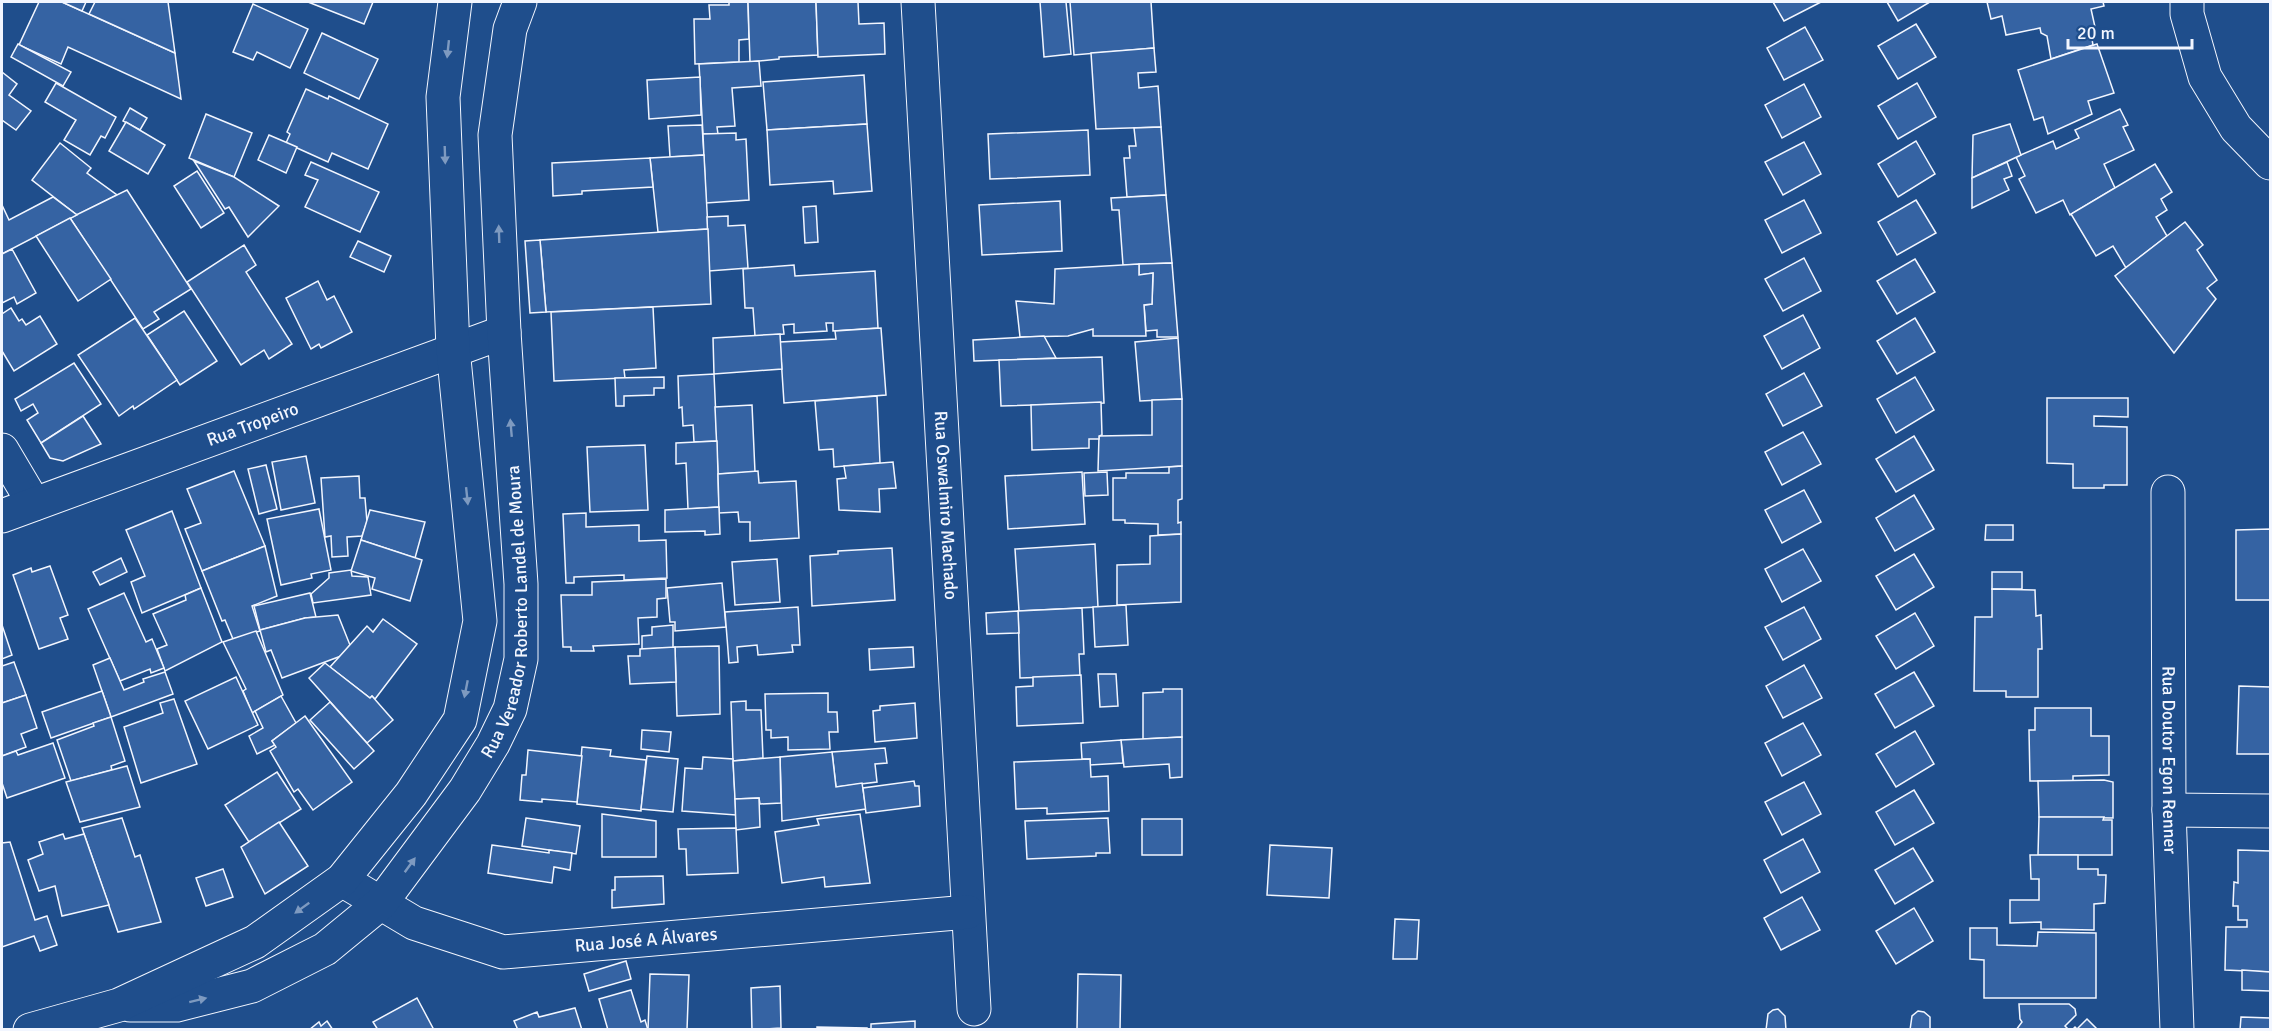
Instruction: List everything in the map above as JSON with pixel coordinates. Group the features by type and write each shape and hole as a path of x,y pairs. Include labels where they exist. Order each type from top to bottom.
{"street":[{"name":"Rua Vereador Roberto Landel de Moura","path":"30,1029 119,1005 255,942 342,880 411,794 460,720 480,621 453,349 443,97 455,2"},
{"name":"Rua Vereador Roberto Landel de Moura","path":"119,1005 177,1005 252,986 325,949 381,903 465,790 493,744 510,709 521,659 521,584 504,332 495,135 510,28 520,2"},
{"name":"Rua Oswalmiro Machado","path":"918,2 974,1009"},
{"path":"2187,2 2187,14 2205,77 2236,128 2271,163"},
{"name":"Rua Tropeiro","path":"2,516 504,332"},
{"path":"2,450 34,504"},
{"name":"Rua Doutor Egon Renner","path":"2168,492 2169,810 2177,1029"},
{"path":"2169,810 2271,811"},
{"name":"Rua José A Álvares","path":"342,880 414,923 503,952 968,912"}],"building":[{"path":"39,2 62,2 175,53 181,99 68,47 61,64 19,45"},
{"path":"62,2 86,2 82,11"},
{"path":"95,2 168,2 175,53 89,14"},
{"path":"308,2 373,2 364,24"},
{"path":"729,2 748,2 749,39 739,40 739,62 695,64 694,19 710,19 709,5 729,5"},
{"path":"748,2 816,2 818,55 779,57 779,59 750,62"},
{"path":"816,2 858,2 859,24 884,23 885,54 818,57"},
{"path":"1040,2 1066,2 1071,54 1044,57"},
{"path":"1070,2 1151,2 1154,48 1074,55"},
{"path":"1773,2 1821,2 1784,21"},
{"path":"1887,2 1930,2 1898,21"},
{"path":"1987,2 2103,2 2104,6 2091,9 2095,27 2090,28 2093,45 2051,59 2047,36 2041,33 2040,28 2006,35 2002,16 1991,19"},
{"path":"253,4 308,29 290,68 257,52 253,60 233,52"},
{"path":"1916,24 1936,57 1898,79 1878,46"},
{"path":"1805,27 1823,60 1784,80 1767,48"},
{"path":"322,33 378,59 359,99 304,73"},
{"path":"18,44 71,72 63,86 11,57"},
{"path":"2097,44 2114,93 2088,101 2092,114 2048,134 2043,117 2034,120 2018,70"},
{"path":"1154,48 1156,72 1138,73 1139,88 1158,86 1161,127 1096,129 1091,53"},
{"path":"759,61 761,86 732,88 735,126 717,127 718,134 703,134 699,64"},
{"path":"2,72 17,84 9,95 31,111 16,130 2,120"},
{"path":"864,75 867,124 767,130 763,82"},
{"path":"700,77 701,115 649,119 647,80"},
{"path":"56,83 116,117 105,138 101,136 90,155 64,140 76,120 45,102"},
{"path":"1917,83 1936,117 1898,139 1878,106"},
{"path":"1804,84 1821,117 1782,138 1765,105"},
{"path":"306,89 328,99 329,96 388,124 368,169 332,153 328,162 286,143 290,134 287,132"},
{"path":"130,108 147,118 140,130 123,121"},
{"path":"2120,109 2128,125 2123,127 2134,150 2104,164 2115,188 2070,215 2063,200 2036,213 2019,179 2025,176 2016,157 2053,141 2056,149 2079,138 2075,130"},
{"path":"206,114 252,133 234,177 189,158"},
{"path":"126,122 165,145 148,174 109,151"},
{"path":"867,124 872,191 834,194 833,181 770,185 767,130"},
{"path":"2010,124 2021,155 1972,178 1973,135"},
{"path":"702,125 704,155 670,157 668,126"},
{"path":"1161,127 1166,195 1127,197 1124,158 1130,158 1129,146 1136,146 1134,128"},
{"path":"1088,130 1090,175 990,179 988,134"},
{"path":"736,133 736,140 746,139 749,200 706,203 703,134"},
{"path":"269,135 297,147 286,173 258,160"},
{"path":"1916,141 1935,174 1898,197 1878,164"},
{"path":"1804,142 1821,174 1783,195 1765,162"},
{"path":"60,143 91,168 87,173 117,195 77,215 32,180"},
{"path":"704,155 708,229 658,232 650,158"},
{"path":"650,158 653,187 582,191 582,194 553,196 552,163"},
{"path":"194,161 234,177 279,206 248,237 229,207 225,209"},
{"path":"311,162 379,192 360,232 305,207 318,180 305,175"},
{"path":"2007,162 2012,176 2004,179 2009,190 1972,208 1972,178"},
{"path":"2155,164 2172,192 2161,199 2167,210 2156,217 2167,236 2126,268 2113,246 2096,256 2071,214"},
{"path":"197,171 224,213 201,228 174,186"},
{"path":"127,190 191,289 154,312 159,319 143,329 70,218"},
{"path":"1166,195 1172,263 1123,265 1119,210 1112,210 1111,198"},
{"path":"53,197 77,215 2,254 2,205 9,220"},
{"path":"1804,200 1821,233 1782,253 1765,220"},
{"path":"1916,200 1936,233 1897,255 1878,222"},
{"path":"1060,201 1062,251 982,255 979,205"},
{"path":"816,206 818,242 805,243 803,207"},
{"path":"728,216 728,226 745,225 748,268 709,271 707,217"},
{"path":"70,218 111,279 78,301 36,236"},
{"path":"2185,222 2203,245 2197,250 2217,280 2207,288 2216,299 2174,353 2115,276"},
{"path":"708,229 711,304 546,312 540,240"},
{"path":"540,240 546,312 530,313 525,241"},
{"path":"358,241 391,256 384,272 350,257"},
{"path":"244,245 256,265 246,272 292,344 269,359 264,350 241,365 187,282"},
{"path":"12,249 36,293 17,304 14,297 2,303 2,254"},
{"path":"1804,258 1821,291 1783,311 1765,279"},
{"path":"1915,259 1935,292 1897,314 1877,281"},
{"path":"1172,263 1178,337 1157,337 1157,330 1146,331 1144,305 1152,304 1153,273 1139,275 1139,264"},
{"path":"1139,264 1139,275 1153,273 1152,304 1144,305 1146,336 1093,336 1093,329 1068,336 1020,337 1016,301 1054,304 1055,269"},
{"path":"794,265 795,276 875,271 878,328 833,331 833,323 826,323 827,331 794,333 794,324 783,325 784,334 755,336 753,308 745,308 743,269"},
{"path":"318,281 327,300 334,296 352,332 321,348 319,344 311,349 286,298"},
{"path":"653,307 656,368 624,370 625,378 554,381 551,312"},
{"path":"11,308 19,321 22,319 26,325 40,316 57,344 14,371 2,351 2,314"},
{"path":"184,311 217,361 180,385 147,335"},
{"path":"1803,315 1820,348 1782,369 1764,336"},
{"path":"135,318 177,380 134,409 133,406 119,416 78,355"},
{"path":"1915,318 1935,352 1897,374 1877,341"},
{"path":"881,328 886,395 784,403 780,342 836,339 835,331"},
{"path":"780,334 782,369 714,374 713,338"},
{"path":"1044,336 1056,358 974,361 973,340"},
{"path":"1178,338 1182,399 1140,401 1135,342"},
{"path":"1102,357 1104,403 1001,406 999,360"},
{"path":"74,363 101,404 41,443 27,420 38,413 33,404 21,411 15,399"},
{"path":"1804,373 1822,406 1783,426 1766,394"},
{"path":"714,374 717,441 694,442 693,425 683,426 682,407 679,408 678,376"},
{"path":"664,377 664,388 654,388 654,395 624,396 624,406 616,406 615,378"},
{"path":"1915,377 1934,410 1896,433 1877,399"},
{"path":"877,396 880,463 834,467 833,449 819,450 815,401"},
{"path":"2047,398 2128,398 2128,417 2094,416 2094,426 2127,427 2127,485 2073,488 2073,464 2047,463"},
{"path":"1182,399 1182,466 1098,471 1099,436 1152,435 1152,400"},
{"path":"1101,402 1102,435 1099,439 1089,439 1089,448 1032,450 1031,405"},
{"path":"752,405 755,472 718,474 715,407"},
{"path":"83,416 101,444 63,461 50,458 41,443"},
{"path":"1803,432 1821,464 1782,485 1765,452"},
{"path":"1914,436 1934,470 1896,492 1876,459"},
{"path":"717,441 719,507 688,509 686,463 676,464 676,443"},
{"path":"645,445 648,510 590,512 587,447"},
{"path":"306,456 315,503 281,510 272,462"},
{"path":"893,462 896,488 879,489 880,512 839,510 837,479 846,478 844,466"},
{"path":"266,465 277,509 259,514 248,469"},
{"path":"1182,466 1182,499 1178,500 1178,523 1181,522 1181,534 1158,535 1158,524 1125,523 1125,520 1113,520 1113,478 1126,478 1126,473 1169,473 1169,467"},
{"path":"234,471 265,546 202,571 185,529 201,523 187,489"},
{"path":"758,471 759,483 796,481 799,538 750,541 750,522 739,522 738,512 719,513 718,474"},
{"path":"1082,472 1085,524 1008,529 1005,476"},
{"path":"1107,472 1108,495 1085,496 1084,473"},
{"path":"359,476 360,498 365,498 367,522 362,536 347,537 348,556 332,557 331,536 325,537 321,478"},
{"path":"1804,490 1821,522 1782,543 1765,510"},
{"path":"1914,495 1934,529 1895,551 1876,518"},
{"path":"719,507 720,534 705,535 705,531 665,532 665,510"},
{"path":"319,509 331,570 311,574 312,578 281,585 267,519"},
{"path":"370,510 425,522 415,558 361,540"},
{"path":"172,511 201,588 142,613 131,582 145,576 126,530"},
{"path":"586,513 586,527 639,525 639,541 666,540 667,578 624,580 624,575 574,577 574,583 566,583 563,514"},
{"path":"1986,525 2013,525 2013,540 1985,540"},
{"path":"2270,529 2270,600 2236,600 2236,530"},
{"path":"1181,534 1181,602 1117,605 1117,565 1150,564 1150,536"},
{"path":"361,540 422,560 410,601 372,589 375,578 351,571"},
{"path":"1095,544 1098,607 1019,611 1015,549"},
{"path":"265,546 277,596 252,606 260,631 233,639 225,620 222,621 202,571"},
{"path":"892,548 895,600 812,606 810,556 838,554 838,551"},
{"path":"1803,549 1821,581 1782,602 1765,569"},
{"path":"1914,554 1934,587 1896,610 1876,576"},
{"path":"121,558 127,572 100,585 93,572"},
{"path":"777,559 780,602 735,605 732,562"},
{"path":"50,566 68,615 60,618 68,639 39,649 13,575 31,568 32,572"},
{"path":"351,570 352,576 368,577 371,595 313,603 311,594 329,578 329,573"},
{"path":"1992,572 2022,572 2022,589 1992,589"},
{"path":"666,579 666,598 657,599 657,617 638,618 639,644 593,646 594,651 571,651 571,647 563,647 561,595 592,595 592,582"},
{"path":"722,583 726,627 675,631 675,622 670,622 667,588"},
{"path":"201,588 222,642 165,671 157,649 167,645 153,614 186,600 185,595"},
{"path":"1992,589 2035,590 2036,616 2041,615 2042,649 2038,649 2038,697 2006,697 2006,691 1974,691 1975,617 1992,617"},
{"path":"124,593 146,642 152,639 164,668 151,673 150,669 120,681 88,609"},
{"path":"310,593 316,617 260,630 254,606"},
{"path":"1126,605 1128,645 1095,647 1093,607"},
{"path":"798,607 800,645 792,645 793,652 758,655 757,645 737,647 738,662 729,663 725,612"},
{"path":"1804,607 1821,639 1783,660 1765,627"},
{"path":"1082,608 1084,654 1079,654 1080,676 1020,678 1018,611"},
{"path":"1018,611 1019,633 987,634 986,613"},
{"path":"1915,613 1934,646 1896,669 1876,636"},
{"path":"338,615 350,645 341,656 282,678 271,650 266,652 260,630 305,618"},
{"path":"383,619 417,644 375,699 372,696 370,698 330,667 367,626 373,632"},
{"path":"2,625 12,655 2,659"},
{"path":"673,625 673,648 642,649 642,636 652,635 652,627"},
{"path":"256,631 283,695 252,713 243,691 246,689 223,642"},
{"path":"719,646 720,714 677,716 675,647"},
{"path":"675,647 676,682 630,684 628,656 640,656 640,649"},
{"path":"913,647 914,667 870,670 869,649"},
{"path":"110,658 124,690 144,682 143,679 165,672 173,694 111,717 93,665"},
{"path":"14,662 26,695 2,703 2,666"},
{"path":"325,663 370,698 372,696 393,720 367,743 309,678"},
{"path":"1804,665 1822,698 1783,718 1766,686"},
{"path":"1914,672 1934,706 1895,728 1875,694"},
{"path":"1098,674 1116,674 1118,706 1100,707"},
{"path":"1081,675 1083,723 1017,726 1016,687 1033,686 1033,677"},
{"path":"236,677 258,725 208,749 185,701"},
{"path":"2239,686 2270,687 2270,754 2237,754"},
{"path":"1163,689 1182,689 1182,737 1143,739 1143,693 1163,692"},
{"path":"102,691 111,717 51,738 42,712"},
{"path":"828,693 828,712 837,712 838,732 829,732 830,749 788,750 788,737 771,738 771,730 766,730 765,694"},
{"path":"26,695 37,728 21,734 26,747 2,756 2,703"},
{"path":"281,696 296,723 272,741 275,745 257,754 249,736 263,728 255,711"},
{"path":"174,699 197,764 141,783 124,727 163,713 160,703"},
{"path":"746,701 746,710 761,710 763,758 733,761 731,702"},
{"path":"330,702 374,751 354,769 310,720"},
{"path":"915,703 917,738 875,742 873,711 880,710 880,706"},
{"path":"2035,708 2091,708 2091,736 2109,736 2109,775 2073,776 2073,781 2030,781 2029,730 2035,730"},
{"path":"305,716 352,782 313,810 298,789 294,792 270,751 276,747 272,741"},
{"path":"111,717 125,761 111,766 112,770 71,781 57,740"},
{"path":"1803,723 1821,755 1782,776 1765,743"},
{"path":"642,730 671,732 669,752 641,749"},
{"path":"1915,731 1934,764 1896,787 1876,754"},
{"path":"1182,737 1182,777 1170,778 1169,764 1124,767 1121,740"},
{"path":"1121,740 1123,763 1090,765 1090,759 1082,759 1081,743"},
{"path":"53,743 65,778 7,798 2,783 2,756 16,751 18,755"},
{"path":"582,747 611,750 610,756 646,760 641,811 577,804"},
{"path":"885,748 887,763 875,764 877,782 836,787 832,752"},
{"path":"528,750 582,756 577,802 520,800 522,775 526,775"},
{"path":"832,752 836,787 862,783 866,809 782,821 780,757"},
{"path":"647,756 678,759 673,812 641,809"},
{"path":"703,757 733,759 736,815 682,811 685,768 702,769"},
{"path":"780,757 781,803 760,804 759,798 735,799 733,761"},
{"path":"1090,759 1091,777 1108,776 1109,811 1047,814 1047,808 1016,809 1014,762"},
{"path":"127,766 140,807 80,822 66,782"},
{"path":"277,772 301,809 249,842 225,805"},
{"path":"2104,780 2113,782 2113,818 2039,817 2038,781"},
{"path":"914,781 915,786 919,786 920,806 866,813 863,788"},
{"path":"1804,782 1821,814 1782,835 1765,802"},
{"path":"1914,790 1934,823 1895,845 1876,812"},
{"path":"759,798 760,827 736,830 735,799"},
{"path":"602,814 656,821 656,857 602,857"},
{"path":"860,814 870,883 825,887 824,877 782,883 775,832 819,825 817,819"},
{"path":"2039,817 2104,817 2103,820 2112,820 2112,855 2038,855"},
{"path":"122,818 135,857 140,855 161,922 118,932 82,828"},
{"path":"526,818 580,826 576,854 522,846"},
{"path":"1108,818 1110,853 1096,853 1096,856 1027,859 1025,821"},
{"path":"1142,819 1182,819 1182,855 1142,855"},
{"path":"279,822 308,866 265,894 241,847"},
{"path":"736,828 738,873 687,875 686,849 679,849 678,829"},
{"path":"63,834 65,839 84,834 109,905 62,916 55,886 39,891 28,860 43,854 39,842"},
{"path":"1803,839 1820,872 1781,893 1764,860"},
{"path":"10,842 35,920 47,916 57,945 40,951 34,936 2,947 2,843"},
{"path":"492,845 549,853 549,850 572,853 570,870 554,867 552,883 488,873"},
{"path":"1270,845 1332,848 1329,898 1267,895"},
{"path":"1913,848 1933,881 1895,904 1875,870"},
{"path":"2238,850 2270,851 2270,972 2225,970 2226,927 2247,927 2247,920 2238,920 2238,906 2233,906 2234,882 2238,883"},
{"path":"2030,855 2078,855 2078,869 2098,869 2098,875 2106,875 2105,903 2094,904 2094,930 2041,929 2041,922 2010,923 2010,900 2039,900 2039,879 2031,879"},
{"path":"223,869 233,897 206,906 196,878"},
{"path":"663,876 664,904 612,908 615,877"},
{"path":"1802,897 1820,930 1781,950 1764,918"},
{"path":"1914,908 1933,941 1896,964 1876,931"},
{"path":"1395,919 1419,920 1417,959 1393,959"},
{"path":"1970,928 1997,928 1997,945 2037,946 2038,932 2096,933 2096,998 1984,998 1984,960 1970,959"},
{"path":"626,961 631,979 589,991 584,974"},
{"path":"2242,970 2270,972 2270,991 2242,990"},
{"path":"650,974 689,975 687,1030 648,1030"},
{"path":"1078,974 1121,975 1120,1030 1077,1030"},
{"path":"780,986 781,1028 752,1030 751,988"},
{"path":"631,990 641,1022 645,1020 648,1030 608,1030 599,999"},
{"path":"417,998 434,1030 378,1030 373,1022"},
{"path":"2019,1004 2069,1004 2075,1009 2076,1015 2065,1026 2069,1030 2016,1030 2022,1022"},
{"path":"575,1008 582,1030 518,1030 514,1021 537,1012 539,1017"},
{"path":"1778,1009 1785,1016 1786,1030 1766,1030 1768,1014"},
{"path":"1918,1011 1930,1017 1930,1030 1910,1030 1912,1016"},
{"path":"2241,1017 2270,1018 2270,1030 2240,1030"},
{"path":"2087,1019 2098,1030 2072,1030 2075,1027 2077,1029"},
{"path":"327,1021 333,1030 309,1030 319,1022 321,1026"},
{"path":"915,1021 915,1030 871,1030 871,1024"},
{"path":"817,1027 867,1028 867,1030 817,1030"}]}
